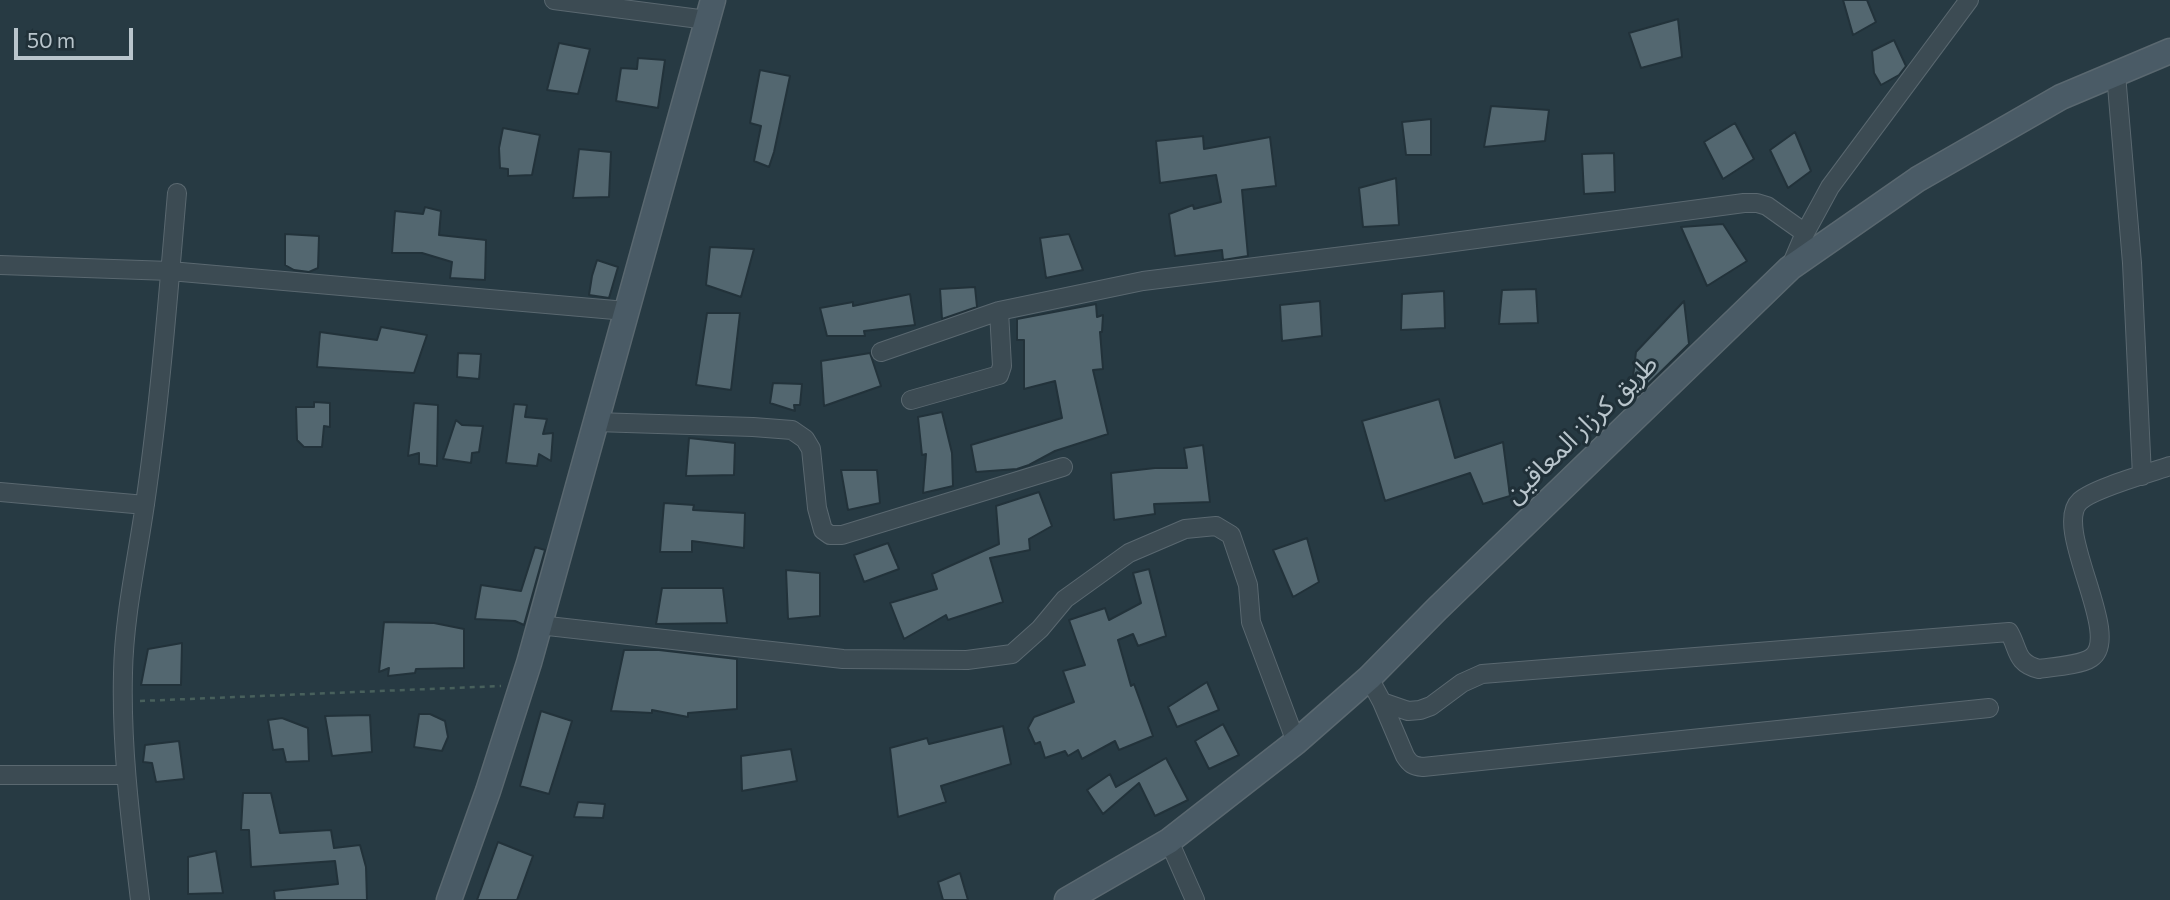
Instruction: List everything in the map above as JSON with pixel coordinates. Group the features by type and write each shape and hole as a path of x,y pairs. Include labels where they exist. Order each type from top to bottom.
{"street":[{"path":"449,900 522,685 710,10 554,0"},
{"path":"1790,268 1830,187 1969,0"},
{"name":"طريق كرزاز المعاقين","path":"1067,900 1170,841 1296,742 1369,678 1437,608 1790,268 1918,179 2061,97 2170,51"},
{"path":"2116,74 2132,263 2142,476"},
{"path":"140,900 125,775 123,671 165,334 177,193"},
{"path":"881,352 999,311 1143,281 1744,203 1767,206 1805,233"},
{"path":"0,265 170,271 626,311"},
{"path":"911,400 999,374 1002,366 999,311"},
{"path":"595,422 792,430 805,439 811,449 817,508 823,530 830,534 842,535 1063,467"},
{"path":"1382,702 1408,711 1420,710 1431,706 1462,683 1482,674 2008,632 2016,652 2024,663 2032,667 2039,669 2089,660 2097,651 2099,628 2073,531 2074,508 2081,499 2095,492 2170,466"},
{"path":"0,492 145,505"},
{"path":"539,625 843,659 978,659 1012,653 1040,629 1065,599 1129,553 1185,529 1216,526 1231,535 1248,585 1251,622 1296,742"},
{"path":"1369,678 1409,763 1423,767 1989,708"},
{"path":"0,775 125,775"},
{"path":"1170,841 1195,900"}],"path":[{"path":"123,702 522,685"}],"building":[{"path":"1843,0 1867,0 1876,22 1853,35"},
{"path":"1678,19 1682,57 1641,68 1629,33"},
{"path":"1894,40 1906,66 1899,75 1881,85 1874,73 1872,51"},
{"path":"559,43 590,49 578,94 547,90"},
{"path":"638,58 665,60 658,108 616,101 621,68 637,69"},
{"path":"760,70 790,76 769,167 754,161 761,126 750,123"},
{"path":"1491,106 1549,110 1545,141 1484,147"},
{"path":"1431,119 1431,155 1406,155 1402,122"},
{"path":"1735,123 1754,159 1723,179 1704,142"},
{"path":"503,128 540,135 532,175 508,176 508,169 500,168 499,148"},
{"path":"1795,132 1811,171 1788,188 1770,150"},
{"path":"1203,136 1204,149 1270,137 1276,186 1242,190 1248,256 1223,260 1222,250 1175,256 1169,214 1193,205 1194,209 1221,202 1216,175 1160,183 1156,141"},
{"path":"579,149 611,152 609,197 573,198"},
{"path":"1614,153 1615,192 1584,194 1582,154"},
{"path":"1396,178 1399,225 1363,227 1359,188"},
{"path":"425,207 441,211 439,235 486,240 485,280 450,278 452,262 422,253 392,253 395,211 423,214"},
{"path":"1723,224 1747,261 1707,286 1681,227"},
{"path":"285,234 319,236 318,268 309,272 294,270 285,265"},
{"path":"1069,234 1083,270 1046,278 1040,238"},
{"path":"710,247 754,249 741,297 706,285"},
{"path":"597,260 618,267 609,298 589,295"},
{"path":"975,287 977,307 942,319 940,289"},
{"path":"1536,289 1538,323 1499,324 1502,290"},
{"path":"1444,291 1445,328 1401,330 1402,294"},
{"path":"910,294 915,325 864,331 865,336 827,336 820,308 853,302 853,306"},
{"path":"1320,301 1322,336 1282,341 1280,305"},
{"path":"1684,301 1689,344 1630,402 1636,352"},
{"path":"1096,304 1097,317 1103,315 1100,332 1103,369 1093,370 1108,434 1055,451 1017,469 976,472 971,445 1062,418 1055,381 1024,389 1024,340 1017,340 1017,319"},
{"path":"707,313 740,313 731,390 696,385"},
{"path":"381,327 427,335 414,373 317,367 320,332 377,340"},
{"path":"458,353 481,354 479,379 457,377"},
{"path":"870,353 881,386 824,406 821,361"},
{"path":"773,383 802,384 800,405 794,405 795,411 770,403"},
{"path":"1439,399 1455,458 1503,442 1510,496 1483,504 1470,473 1385,501 1362,421"},
{"path":"314,402 330,403 330,427 324,426 322,447 304,447 297,440 296,407 314,407"},
{"path":"414,403 438,405 437,466 419,464 419,453 408,456"},
{"path":"514,404 527,405 525,417 547,419 543,434 553,433 551,461 539,454 537,466 506,463"},
{"path":"942,412 952,453 953,486 923,493 926,454 922,455 918,417"},
{"path":"456,420 462,425 483,426 479,452 472,453 471,463 443,459"},
{"path":"689,438 735,443 734,475 686,476"},
{"path":"1203,445 1210,502 1154,504 1155,514 1114,520 1111,473 1155,468 1187,468 1184,448"},
{"path":"841,470 877,470 880,503 848,510"},
{"path":"1039,492 1052,526 1029,539 1030,550 990,558 1003,602 948,620 946,615 904,639 890,603 937,589 932,574 999,544 996,506"},
{"path":"664,503 694,505 693,510 745,513 744,548 692,541 692,552 660,552"},
{"path":"1307,538 1319,582 1293,597 1273,550"},
{"path":"888,543 899,569 864,582 854,555"},
{"path":"535,547 545,550 524,625 515,621 475,619 481,585 521,591"},
{"path":"1149,569 1166,636 1138,646 1133,634 1118,640 1131,686 1134,684 1153,736 1119,750 1115,741 1082,759 1078,750 1068,756 1065,751 1045,758 1040,742 1035,744 1028,728 1034,717 1074,702 1063,671 1085,665 1069,620 1105,608 1109,620 1141,603 1133,573"},
{"path":"786,570 820,573 820,616 788,619"},
{"path":"662,588 723,588 727,623 656,624"},
{"path":"384,622 434,623 464,629 464,668 416,669 415,673 388,676 389,668 379,672"},
{"path":"182,643 181,685 141,685 148,649"},
{"path":"624,650 659,650 737,659 737,709 688,713 688,717 652,710 652,713 611,711"},
{"path":"1207,682 1219,710 1177,727 1168,707"},
{"path":"541,711 572,721 549,794 520,786"},
{"path":"419,714 430,714 445,721 448,737 442,751 414,747"},
{"path":"370,715 372,752 332,756 325,716"},
{"path":"282,718 308,728 309,761 286,762 283,749 273,750 268,720"},
{"path":"1223,724 1239,755 1209,769 1195,741"},
{"path":"1003,726 1011,764 941,786 946,802 898,817 890,748 927,738 929,744"},
{"path":"179,741 184,779 156,782 152,763 143,762 145,745"},
{"path":"791,749 797,781 742,791 741,756"},
{"path":"1166,758 1188,800 1155,816 1139,783 1103,814 1087,790 1110,774 1116,787"},
{"path":"243,793 271,793 280,833 331,830 334,848 360,845 366,867 367,900 275,900 274,891 338,884 335,861 251,867 249,830 241,830"},
{"path":"578,802 605,804 603,818 574,817"},
{"path":"498,842 533,856 517,900 477,900"},
{"path":"216,851 223,893 188,894 188,857"},
{"path":"960,873 968,900 943,900 938,882"}]}
